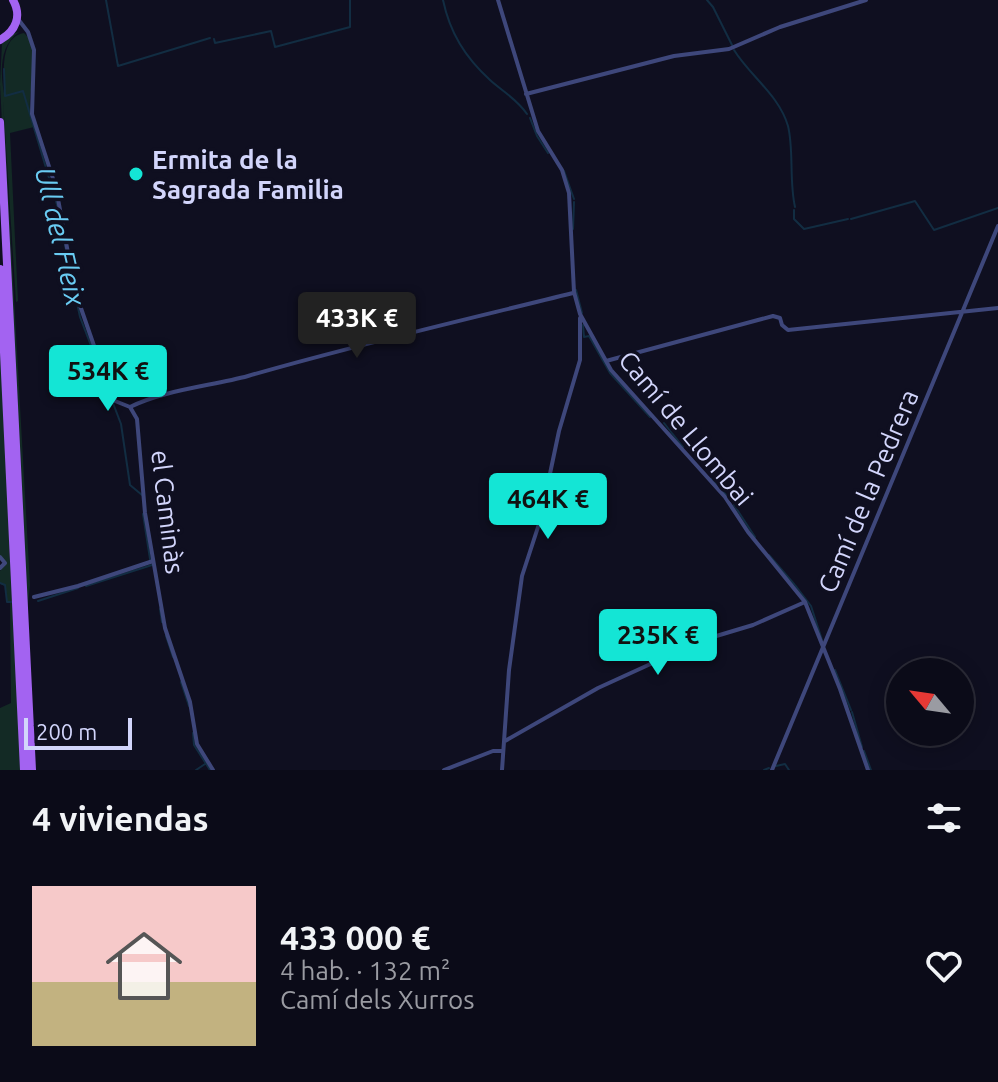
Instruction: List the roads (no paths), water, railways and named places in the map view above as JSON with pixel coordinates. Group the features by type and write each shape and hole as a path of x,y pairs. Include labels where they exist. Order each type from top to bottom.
{"main road":[{"path":"0,40 11,32 17,18 13,0"},
{"path":"0,122 32,770"},
{"path":"0,269 24,770"}],"street":[{"name":"Camí de Llombai","path":"498,0 538,131 562,170 569,193 574,292 580,314 606,361 623,384 725,497 748,532 805,602 868,770"},
{"path":"526,94 674,56 729,49 780,27 866,0"},
{"path":"17,18 30,36"},
{"path":"11,32 20,31 30,36"},
{"name":"el Caminàs","path":"30,36 35,61 32,114 56,188 75,291 109,389 118,404 130,407 137,419 145,513 165,628 190,702 197,744 213,770"},
{"name":"Camí de la Pedrera","path":"772,770 998,226"},
{"path":"130,407 165,395 574,292"},
{"path":"606,361 773,316 780,318 788,330 998,308"},
{"path":"502,770 509,670 522,576 540,521 559,431 580,360 580,314"},
{"path":"0,557 5,563 0,569"},
{"path":"34,597 153,561"},
{"path":"505,741 598,688 703,640 753,625 805,602"},
{"path":"444,770 493,751 502,751"}],"waterway":[{"path":"106,0 118,66 210,38"},
{"path":"214,39 215,43 271,31 275,47 350,27 350,0"},
{"path":"443,0 454,34 466,53 527,114"},
{"path":"707,0 732,45"},
{"path":"734,50 784,115 790,135 795,207"},
{"name":"Ull del Fleix","path":"4,69 5,96 23,91 58,208"},
{"path":"530,118 548,153"},
{"path":"564,171 574,199"},
{"path":"851,219 915,201 934,230 998,208"},
{"path":"573,229 574,202"},
{"path":"794,210 794,219 804,229 848,219"},
{"name":"Ull del Fleix","path":"65,245 80,317 121,424 130,485 142,495"},
{"path":"576,290 582,313"},
{"path":"583,325 584,337 589,336 610,373 650,417"},
{"path":"664,423 683,447"},
{"path":"711,479 731,500"},
{"path":"734,505 755,537"},
{"name":"Ull del Fleix","path":"143,514 150,559"},
{"path":"769,555 794,584"},
{"path":"86,586 152,565"},
{"path":"0,583 5,585 7,602 12,602"},
{"path":"795,585 811,606 822,640"},
{"path":"38,601 78,588"},
{"name":"Ull del Fleix","path":"160,609 162,622"},
{"name":"Ull del Fleix","path":"166,636 173,657"},
{"path":"835,670 851,710"},
{"name":"Ull del Fleix","path":"181,682 189,706"},
{"path":"852,712 862,747"},
{"name":"Ull del Fleix","path":"193,733 194,745 210,770"},
{"path":"864,751 871,770"},
{"path":"196,770 205,764"},
{"path":"776,766 785,764 789,770"},
{"path":"764,770 769,768"}],"place":[{"name":"Ermita de la Sagrada Familia","path":"136,174"}]}
